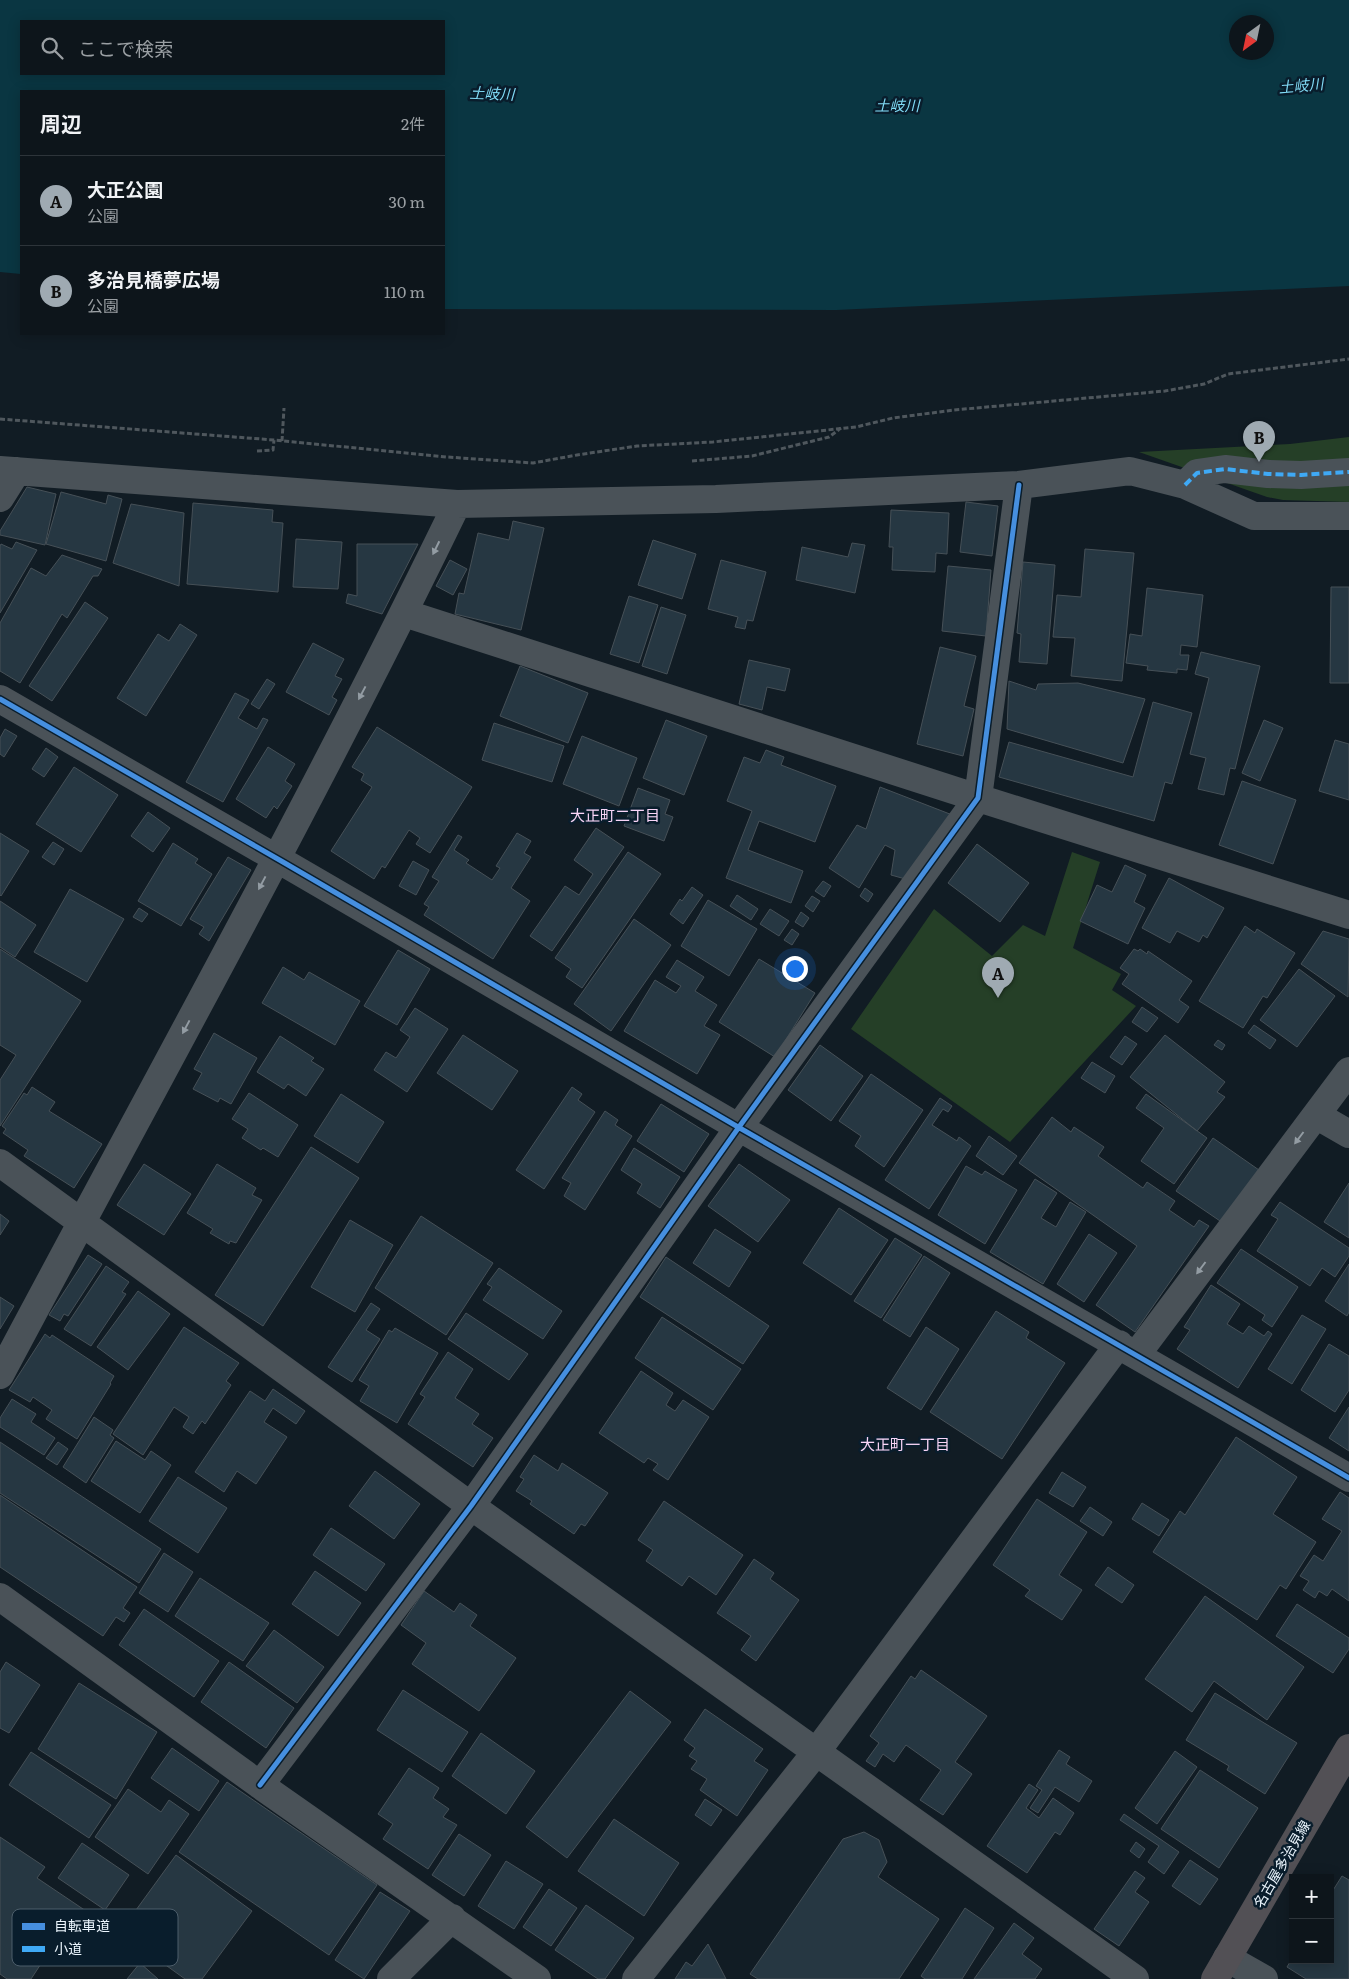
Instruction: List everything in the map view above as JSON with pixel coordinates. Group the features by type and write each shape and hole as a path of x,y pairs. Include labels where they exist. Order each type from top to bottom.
{"main road":[{"name":"名古屋多治見線","path":"1221,1969 1349,1748"}],"street":[{"path":"1185,485 1197,472 1225,469 1268,474 1301,475 1349,472"},
{"path":"0,498 8,471 457,504 716,499 1019,485 1130,471 1185,485 1254,516 1349,516"},
{"path":"260,1785 471,1506 739,1127 978,798 1019,485"},
{"path":"0,1375 276,857 404,613 457,504"},
{"path":"404,613 1349,915"},
{"path":"0,699 1349,1478"},
{"path":"636,1979 816,1751 1128,1349 1349,1072"},
{"path":"1316,1115 1349,1134"},
{"path":"0,1163 471,1506 1135,1979"},
{"path":"0,1596 260,1785 537,1979"},
{"path":"391,1979 452,1918"},
{"path":"1221,1969 1264,1979"}],"path":[{"path":"0,419 274,440 447,457 533,463 577,454 637,446 712,442 841,428 893,418 954,410 1165,391 1204,384 1228,374 1349,359"},
{"path":"282,441 284,408"},
{"path":"688,462 752,456 829,437 841,428"},
{"path":"273,450 274,440"}],"green space":[{"path":"1349,437 1349,502 1283,500 1267,497 1139,452 1290,444"},
{"path":"1072,852 1100,862 1073,948 1121,974 1112,990 1136,1006 1010,1142 851,1029 934,909 992,956 1023,925 1045,936"}],"water":[{"name":"土岐川","path":"0,0 1349,0 1349,286 836,310 445,309 445,90 20,90 20,274 0,272"}],"building":[{"path":"27,487 56,494 45,545 0,535 0,531"},
{"path":"61,492 106,504 108,495 122,499 106,561 46,544"},
{"path":"966,502 998,506 992,556 960,552"},
{"path":"193,503 273,510 272,522 283,523 278,592 187,584"},
{"path":"131,504 184,513 179,586 113,563"},
{"path":"891,510 949,513 947,554 936,553 935,572 892,570 893,547 889,547"},
{"path":"513,521 544,528 521,630 455,614 459,593 464,594 478,533 509,540"},
{"path":"296,539 342,542 338,589 293,587"},
{"path":"653,540 696,554 682,599 638,585"},
{"path":"16,542 37,550 0,613 0,546 1,544 12,549"},
{"path":"852,543 865,545 855,593 796,580 802,547 848,557"},
{"path":"357,544 418,544 382,614 346,603 348,594 357,596"},
{"path":"1085,549 1134,553 1122,681 1071,676 1075,638 1053,637 1057,595 1081,597"},
{"path":"62,555 102,569 98,576 93,576 67,618 62,614 20,683 0,671 0,623 31,568 46,576"},
{"path":"450,560 467,569 453,595 436,586"},
{"path":"721,560 766,572 753,621 747,620 745,629 735,627 738,617 708,609"},
{"path":"1023,562 1055,565 1047,664 1019,662 1021,634 1017,633"},
{"path":"948,566 991,570 986,636 942,631"},
{"path":"1331,587 1349,587 1349,683 1330,683"},
{"path":"1147,588 1203,595 1197,647 1181,645 1180,655 1189,655 1187,670 1177,669 1177,673 1147,670 1148,666 1126,663 1130,634 1142,636"},
{"path":"629,596 658,605 639,663 610,654"},
{"path":"85,602 108,618 52,701 29,686"},
{"path":"661,607 686,615 667,674 642,666"},
{"path":"180,624 197,635 146,716 117,698 158,634 169,641"},
{"path":"313,643 344,659 335,676 342,679 332,697 337,700 329,715 286,692"},
{"path":"940,647 976,656 964,706 974,709 963,756 917,744"},
{"path":"1201,652 1260,666 1235,769 1230,768 1224,795 1198,789 1206,758 1190,754 1209,678 1195,674"},
{"path":"749,660 790,669 785,691 767,687 762,710 739,704"},
{"path":"520,666 588,693 568,743 500,716"},
{"path":"267,679 275,684 259,709 251,704"},
{"path":"1009,681 1036,690 1038,684 1078,683 1145,699 1123,763 1007,729"},
{"path":"235,693 249,700 238,718 257,729 263,718 268,720 223,802 186,782"},
{"path":"1153,702 1192,713 1172,784 1165,782 1154,821 999,777 1009,742 1133,777"},
{"path":"666,720 707,736 684,795 643,778"},
{"path":"1264,720 1283,728 1260,781 1242,773"},
{"path":"494,723 564,746 552,782 482,760"},
{"path":"377,727 472,787 430,853 416,844 420,838 409,830 385,868 382,866 374,879 331,851 372,787 361,780 364,774 352,767"},
{"path":"5,729 17,736 4,757 0,754 0,738"},
{"path":"582,736 637,758 619,806 563,784"},
{"path":"1335,740 1349,744 1349,800 1319,791"},
{"path":"268,747 295,764 285,781 292,786 277,809 274,806 266,818 236,799"},
{"path":"46,748 58,757 44,777 32,769"},
{"path":"766,750 784,757 781,765 836,786 815,842 759,821 748,850 803,871 791,903 726,878 752,811 727,801 744,757 760,763"},
{"path":"74,767 118,795 81,852 36,824"},
{"path":"1242,781 1296,800 1273,864 1219,845"},
{"path":"880,787 955,816 909,880 891,875 895,850 885,845 859,888 829,868 857,825 866,829"},
{"path":"638,788 670,800 665,814 673,817 664,841 624,826"},
{"path":"148,812 170,828 153,852 131,836"},
{"path":"596,828 624,847 552,951 530,936 565,886 579,895 593,874 574,860"},
{"path":"0,833 29,851 1,896 0,895"},
{"path":"517,833 531,841 524,853 531,857 511,888 530,901 493,959 424,915 429,907 424,904 439,881 432,877 458,835 462,837 454,850 469,860 466,863 492,880 500,868 496,866"},
{"path":"53,842 64,849 54,865 42,857"},
{"path":"173,843 198,859 195,863 212,874 181,926 138,901"},
{"path":"977,844 1029,883 1000,922 948,883"},
{"path":"628,852 661,874 582,988 566,977 571,969 555,958"},
{"path":"228,857 251,870 209,941 199,934 204,927 190,919"},
{"path":"413,861 429,870 416,895 399,886"},
{"path":"1125,865 1146,875 1134,902 1145,908 1128,944 1080,921 1097,885 1112,892"},
{"path":"1169,878 1224,908 1207,938 1203,935 1199,942 1177,931 1170,943 1142,928"},
{"path":"823,881 831,886 824,897 815,891"},
{"path":"692,887 703,895 683,924 670,914 680,899 682,901"},
{"path":"865,888 873,894 868,902 860,896"},
{"path":"70,889 124,919 87,982 34,952"},
{"path":"737,895 758,909 751,920 730,906"},
{"path":"812,896 820,901 813,912 805,906"},
{"path":"708,900 757,929 729,976 681,946"},
{"path":"0,901 36,925 15,957 0,947"},
{"path":"139,908 148,914 142,922 133,917"},
{"path":"770,909 789,921 779,936 760,924"},
{"path":"801,912 809,918 803,927 795,922"},
{"path":"634,919 671,945 611,1031 574,1004"},
{"path":"1245,926 1255,933 1257,929 1295,953 1267,998 1263,996 1243,1028 1199,1001"},
{"path":"792,929 799,934 792,945 784,940"},
{"path":"1323,931 1349,939 1348,997 1301,964"},
{"path":"0,949 81,1001 0,1126 0,1080 16,1055 0,1045"},
{"path":"1134,949 1138,951 1140,949 1147,954 1148,951 1192,981 1179,1000 1189,1007 1178,1023 1122,984 1129,974 1120,968"},
{"path":"398,950 430,969 397,1025 364,1006"},
{"path":"759,959 815,993 775,1057 719,1022"},
{"path":"677,960 704,977 695,991 717,1005 704,1026 720,1035 697,1074 624,1031 655,980 676,993 681,986 666,977"},
{"path":"283,967 304,980 309,972 360,1001 335,1045 262,1003"},
{"path":"1299,969 1335,996 1297,1047 1260,1020"},
{"path":"1142,1007 1158,1018 1147,1032 1132,1022"},
{"path":"415,1008 448,1029 407,1092 374,1070 386,1052 396,1058 410,1037 400,1030"},
{"path":"1254,1025 1276,1040 1270,1049 1248,1033"},
{"path":"214,1033 257,1058 231,1104 220,1098 218,1102 193,1089 202,1073 194,1069"},
{"path":"463,1035 518,1071 492,1110 437,1073"},
{"path":"1165,1035 1225,1082 1217,1092 1225,1097 1197,1131 1130,1077"},
{"path":"280,1036 314,1058 311,1061 324,1069 306,1096 288,1084 284,1089 257,1072"},
{"path":"1125,1036 1137,1044 1122,1065 1110,1057"},
{"path":"1218,1040 1225,1045 1222,1050 1214,1045"},
{"path":"820,1045 863,1076 831,1121 788,1090"},
{"path":"1092,1062 1115,1076 1105,1093 1081,1078"},
{"path":"871,1074 923,1110 884,1167 855,1146 861,1136 839,1121"},
{"path":"32,1087 55,1102 49,1111 102,1144 74,1188 24,1156 28,1150 3,1133 6,1129 2,1126 24,1093 27,1095"},
{"path":"572,1087 582,1094 578,1100 595,1112 544,1189 516,1170"},
{"path":"249,1093 298,1125 278,1157 263,1148 261,1150 242,1138 248,1129 232,1119"},
{"path":"341,1094 384,1122 358,1163 314,1136"},
{"path":"1146,1094 1207,1138 1174,1184 1141,1161 1164,1128 1136,1108"},
{"path":"940,1098 952,1106 948,1112 943,1109 932,1125 957,1141 959,1137 971,1146 929,1209 885,1180"},
{"path":"661,1104 709,1134 684,1172 637,1141"},
{"path":"605,1111 618,1120 615,1125 632,1136 585,1210 564,1196 571,1183 562,1178"},
{"path":"1052,1117 1071,1132 1074,1127 1104,1147 1098,1156 1143,1188 1147,1182 1175,1201 1169,1210 1194,1227 1199,1220 1209,1226 1135,1332 1096,1305 1137,1246 1019,1163"},
{"path":"989,1136 1017,1156 1003,1175 976,1156"},
{"path":"1213,1138 1259,1170 1223,1223 1176,1191"},
{"path":"311,1147 359,1178 263,1326 215,1295"},
{"path":"634,1148 680,1177 660,1208 637,1193 642,1184 621,1170"},
{"path":"144,1164 191,1194 164,1235 117,1205"},
{"path":"217,1164 256,1188 252,1195 262,1200 236,1243 230,1241 229,1244 210,1233 213,1229 187,1213"},
{"path":"739,1164 790,1200 758,1242 708,1206"},
{"path":"966,1166 982,1175 985,1171 1017,1190 985,1244 938,1215"},
{"path":"1035,1179 1057,1193 1041,1218 1056,1227 1070,1202 1086,1212 1043,1284 990,1252"},
{"path":"1349,1183 1349,1238 1324,1222"},
{"path":"1280,1202 1349,1248 1349,1256 1335,1277 1322,1268 1310,1286 1257,1251 1278,1219 1271,1215"},
{"path":"839,1208 888,1240 851,1295 803,1263"},
{"path":"0,1214 9,1221 0,1235"},
{"path":"421,1216 493,1263 446,1335 375,1288"},
{"path":"350,1220 393,1245 355,1312 311,1287"},
{"path":"715,1229 751,1252 729,1287 693,1263"},
{"path":"1089,1234 1117,1253 1084,1302 1057,1284"},
{"path":"895,1238 922,1255 881,1318 854,1301"},
{"path":"1241,1249 1298,1287 1272,1327 1262,1320 1265,1315 1217,1283"},
{"path":"88,1255 102,1264 68,1316 64,1314 60,1321 49,1315"},
{"path":"924,1256 950,1273 910,1337 883,1320"},
{"path":"666,1257 769,1326 743,1364 640,1297"},
{"path":"1349,1264 1349,1312 1347,1316 1325,1301"},
{"path":"106,1266 129,1282 122,1292 126,1294 91,1346 64,1329"},
{"path":"499,1268 562,1311 543,1339 483,1300 492,1287 487,1284"},
{"path":"1211,1285 1240,1304 1227,1324 1243,1334 1249,1326 1264,1336 1268,1331 1272,1334 1238,1388 1177,1349 1190,1330 1184,1327"},
{"path":"138,1291 170,1314 128,1370 97,1347"},
{"path":"0,1297 14,1306 0,1329"},
{"path":"371,1303 380,1309 366,1330 380,1339 352,1382 328,1367"},
{"path":"996,1311 1029,1332 1026,1338 1065,1363 1002,1459 930,1412"},
{"path":"466,1313 528,1354 509,1380 448,1339"},
{"path":"1302,1315 1326,1329 1292,1384 1268,1369"},
{"path":"662,1317 741,1369 713,1410 635,1358"},
{"path":"184,1327 239,1363 226,1381 231,1385 205,1424 202,1421 193,1434 183,1427 189,1417 174,1407 143,1455 113,1434"},
{"path":"926,1327 959,1349 921,1410 887,1388"},
{"path":"395,1328 438,1353 397,1423 360,1401 369,1386 359,1380 389,1330 392,1332"},
{"path":"45,1334 50,1338 52,1335 114,1376 77,1439 46,1419 52,1410 33,1397 30,1402 9,1390"},
{"path":"1329,1344 1349,1356 1349,1390 1335,1412 1301,1390"},
{"path":"448,1352 473,1369 455,1398 479,1414 472,1424 493,1438 473,1467 408,1424 425,1397 420,1394"},
{"path":"641,1371 673,1393 666,1405 675,1411 683,1400 709,1417 668,1480 653,1470 658,1464 648,1458 644,1463 599,1433"},
{"path":"273,1389 305,1411 296,1424 273,1408 264,1422 287,1437 256,1484 237,1471 224,1492 195,1472 250,1391 265,1401"},
{"path":"12,1399 36,1414 31,1422 55,1438 44,1455 0,1427 0,1418"},
{"path":"1349,1407 1349,1451 1329,1438"},
{"path":"94,1417 113,1430 110,1435 114,1438 86,1483 63,1467"},
{"path":"1236,1437 1297,1477 1273,1514 1316,1542 1286,1589 1280,1585 1257,1620 1153,1552 1180,1511 1185,1515"},
{"path":"116,1441 145,1460 151,1451 171,1465 140,1513 91,1481"},
{"path":"0,1442 161,1549 139,1583 0,1493"},
{"path":"58,1442 68,1449 57,1465 46,1458"},
{"path":"534,1455 558,1471 562,1463 608,1493 585,1526 581,1524 574,1534 530,1504 532,1501 516,1491 524,1479 520,1477"},
{"path":"375,1471 420,1504 394,1539 349,1506"},
{"path":"1062,1472 1086,1487 1073,1507 1049,1493"},
{"path":"178,1477 227,1508 198,1553 149,1521"},
{"path":"1340,1492 1349,1498 1349,1601 1332,1589 1327,1596 1319,1591 1315,1598 1303,1590 1309,1581 1300,1576 1314,1555 1323,1561 1342,1531 1322,1519"},
{"path":"0,1495 137,1587 123,1608 130,1613 124,1622 116,1617 103,1636 0,1567"},
{"path":"1037,1499 1087,1532 1059,1575 1082,1590 1062,1620 1025,1596 1030,1590 993,1565"},
{"path":"664,1501 743,1555 716,1595 689,1576 682,1586 646,1561 653,1550 638,1540"},
{"path":"1142,1503 1169,1520 1159,1536 1132,1519"},
{"path":"1090,1507 1112,1522 1103,1536 1080,1521"},
{"path":"331,1528 385,1564 366,1591 313,1555"},
{"path":"164,1553 193,1572 168,1612 139,1593"},
{"path":"754,1559 774,1573 770,1579 799,1600 756,1661 741,1650 751,1636 717,1613"},
{"path":"1108,1567 1134,1585 1122,1603 1095,1585"},
{"path":"315,1571 361,1603 338,1636 292,1604"},
{"path":"200,1578 269,1623 243,1661 175,1616"},
{"path":"424,1591 454,1612 460,1603 477,1615 470,1626 516,1658 479,1711 412,1664 426,1643 401,1625"},
{"path":"1205,1596 1304,1667 1267,1720 1214,1681 1192,1712 1145,1679"},
{"path":"1297,1604 1349,1638 1349,1649 1333,1673 1276,1636"},
{"path":"144,1609 219,1661 194,1697 119,1645"},
{"path":"274,1630 324,1667 297,1703 246,1666"},
{"path":"6,1662 40,1685 9,1733 0,1728 0,1672"},
{"path":"229,1662 294,1708 266,1748 201,1702"},
{"path":"921,1670 987,1716 955,1762 972,1774 943,1815 920,1800 941,1770 906,1745 894,1762 883,1754 875,1767 866,1761 879,1743 870,1736 911,1676 915,1679"},
{"path":"79,1683 157,1732 116,1799 38,1749"},
{"path":"403,1690 468,1732 442,1772 377,1730"},
{"path":"630,1691 671,1722 567,1858 526,1827"},
{"path":"1215,1693 1297,1743 1265,1794 1227,1770 1229,1766 1186,1740"},
{"path":"705,1709 763,1749 754,1761 768,1770 737,1816 700,1790 707,1779 691,1769 697,1761 689,1756 695,1748 684,1740"},
{"path":"481,1733 535,1771 506,1814 452,1776"},
{"path":"172,1748 219,1781 199,1811 151,1778"},
{"path":"1059,1750 1070,1757 1066,1764 1092,1781 1079,1802 1055,1787 1038,1813 1030,1808 1042,1790 1036,1786"},
{"path":"1175,1751 1197,1767 1157,1824 1135,1808"},
{"path":"31,1752 111,1805 89,1838 9,1785"},
{"path":"409,1768 439,1788 433,1798 449,1809 443,1817 457,1825 428,1869 383,1839 393,1824 378,1814"},
{"path":"1200,1770 1258,1808 1219,1868 1161,1829"},
{"path":"227,1782 377,1885 329,1955 179,1852"},
{"path":"1029,1784 1038,1790 1026,1808 1039,1818 1053,1798 1074,1813 1060,1835 1055,1832 1027,1873 987,1846"},
{"path":"128,1789 161,1812 169,1800 189,1814 148,1874 95,1837"},
{"path":"705,1799 722,1810 711,1826 695,1815"},
{"path":"1124,1814 1179,1852 1164,1874 1148,1862 1159,1846 1120,1820"},
{"path":"614,1819 679,1863 644,1916 578,1871"},
{"path":"864,1832 879,1840 887,1862 878,1877 939,1919 899,1979 758,1979 750,1974 843,1839"},
{"path":"459,1834 491,1855 464,1896 432,1875"},
{"path":"0,1837 45,1867 37,1878 83,1909 12,1909 12,1966 40,1966 31,1979 7,1979 0,1974"},
{"path":"1136,1842 1145,1849 1139,1858 1130,1851"},
{"path":"82,1843 129,1875 106,1909 58,1878"},
{"path":"176,1855 252,1911 202,1979 185,1979 167,1966 178,1966 178,1909 137,1909"},
{"path":"1190,1860 1218,1879 1200,1905 1172,1886"},
{"path":"506,1861 543,1884 514,1929 478,1906"},
{"path":"1135,1871 1145,1878 1135,1892 1149,1902 1119,1946 1094,1929"},
{"path":"1342,1876 1349,1880 1349,1979 1306,1979 1287,1967 1289,1964 1334,1964 1334,1889"},
{"path":"549,1889 577,1908 551,1946 523,1927"},
{"path":"380,1892 410,1911 364,1979 335,1960"},
{"path":"586,1905 634,1938 605,1979 598,1979 555,1950"},
{"path":"965,1908 994,1928 962,1979 925,1979 921,1976"},
{"path":"1014,1923 1034,1938 1022,1954 1042,1969 1035,1979 974,1979"},
{"path":"708,1944 726,1979 675,1979 686,1962 692,1966"},
{"path":"138,1966 143,1966 158,1979 127,1979"}],"marked path":[{"path":"1185,485 1197,473 1225,469 1268,474 1301,475 1349,472"}],"cycle path":[{"path":"260,1785 471,1506 739,1127 978,798 1019,485"},
{"path":"0,699 738,1127 1349,1478"}],"place":[{"name":"多治見橋夢広場","path":"1259,462"},
{"name":"大正公園","path":"998,998"}],"district":[{"name":"大正町二丁目","path":"615,816"},
{"name":"大正町一丁目","path":"905,1445"}]}
